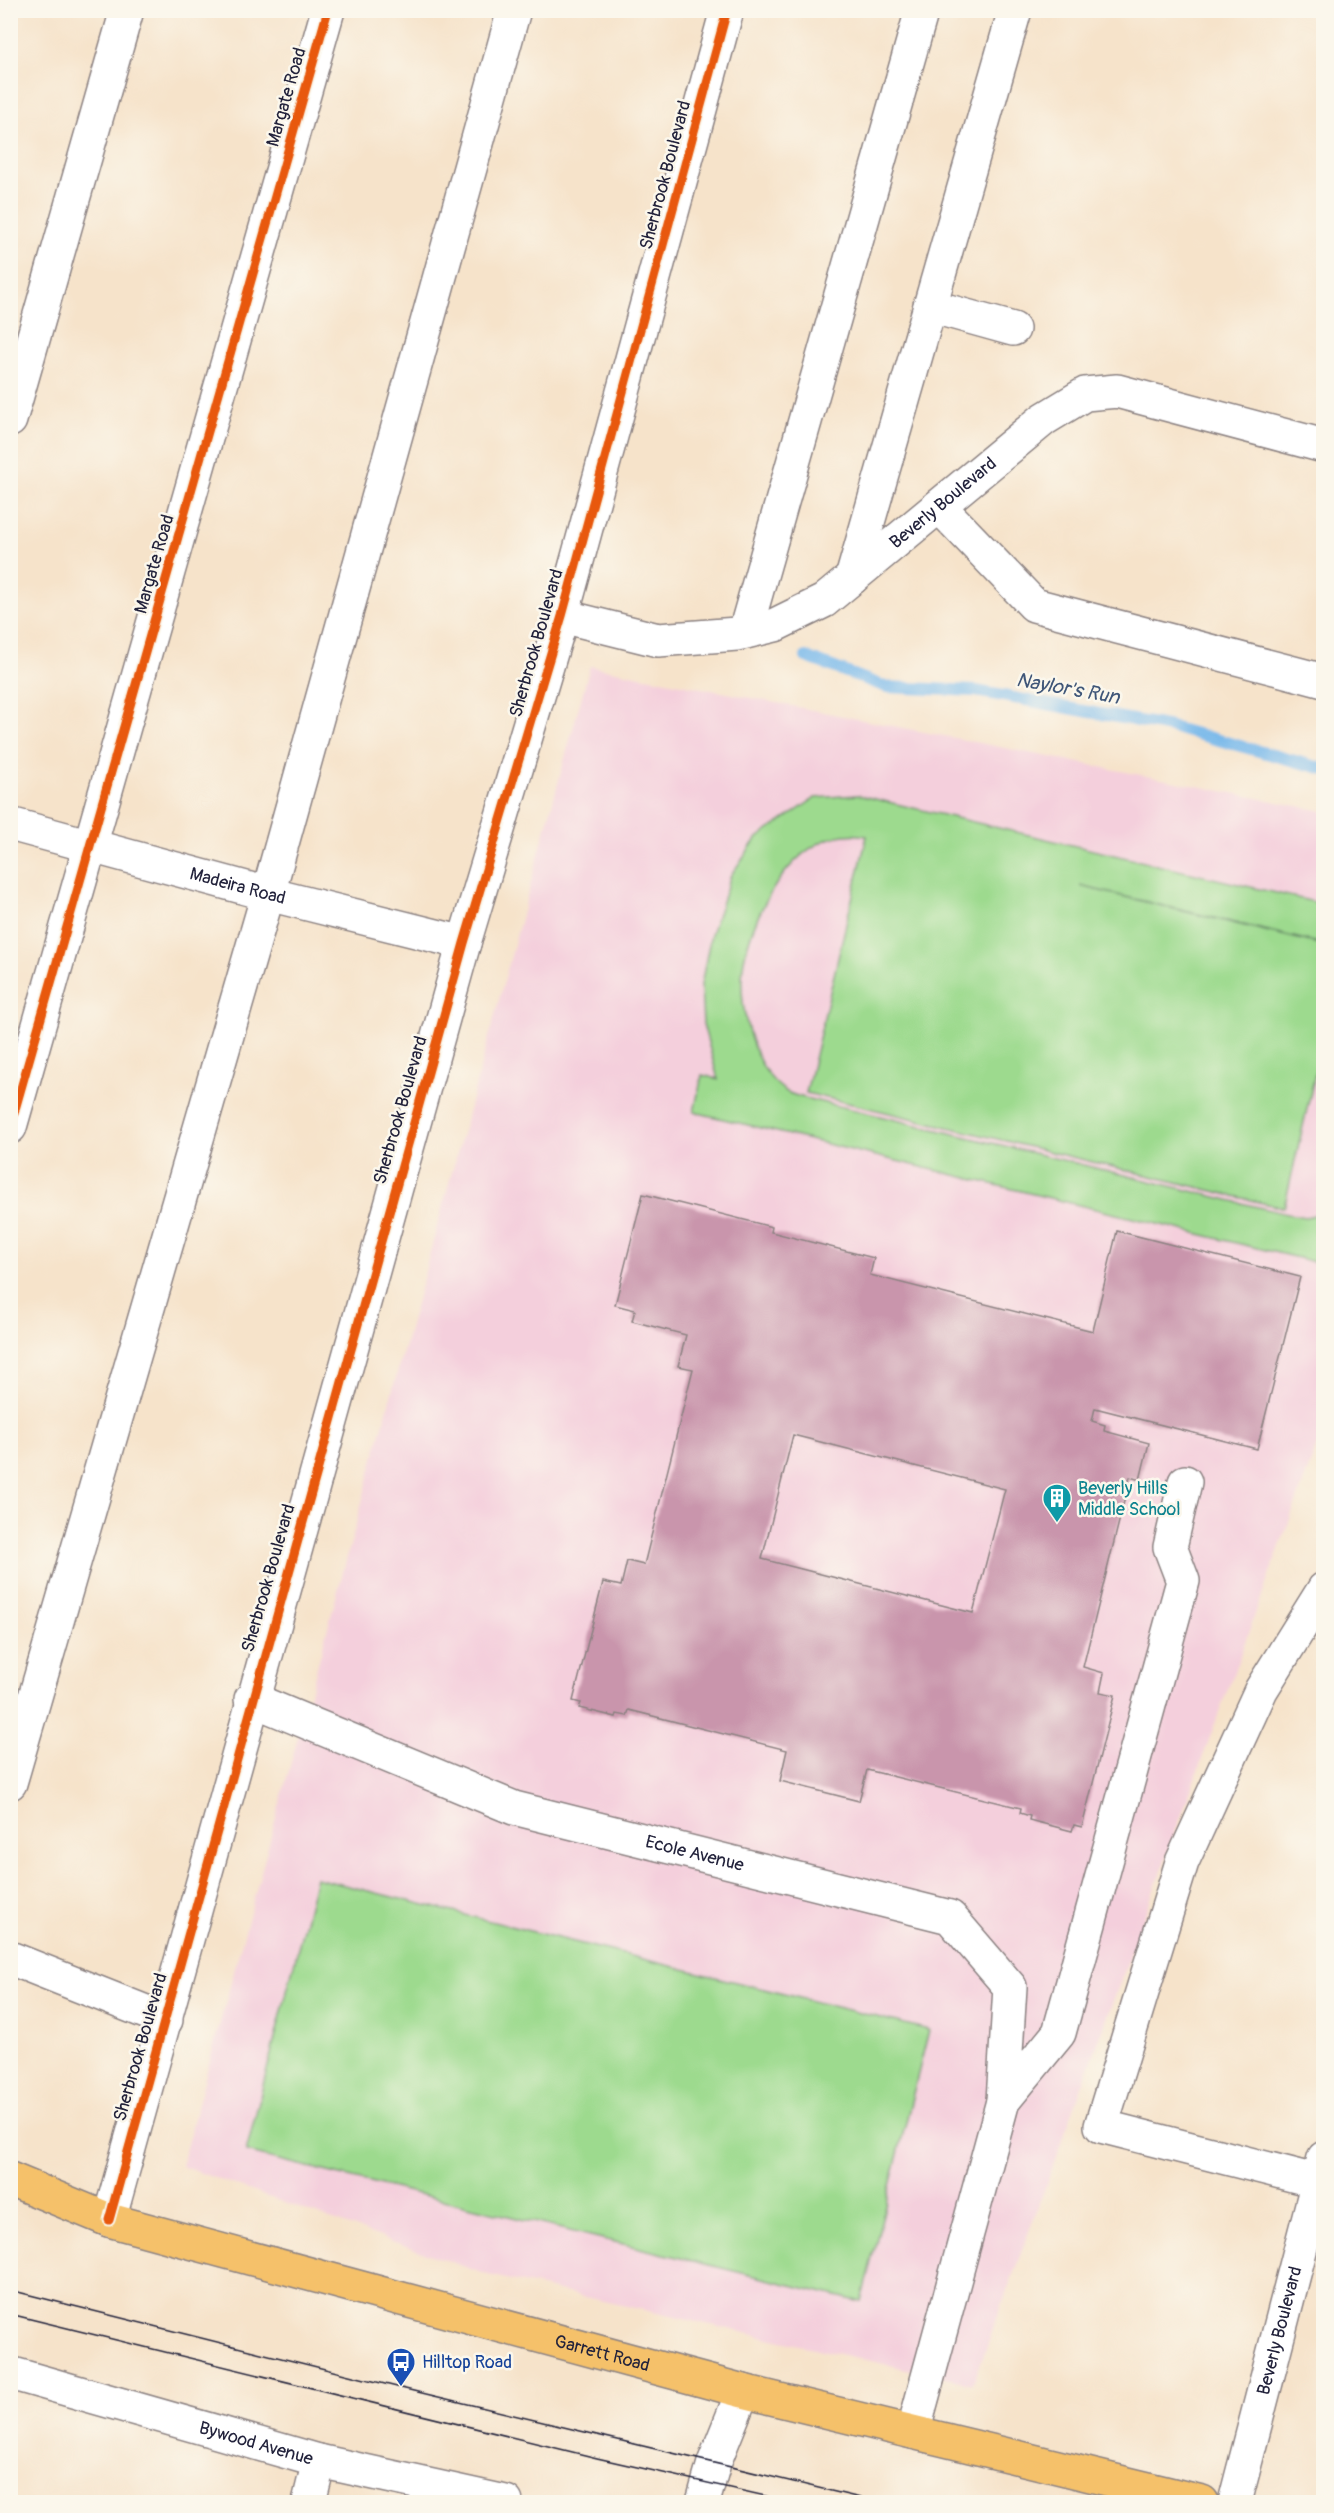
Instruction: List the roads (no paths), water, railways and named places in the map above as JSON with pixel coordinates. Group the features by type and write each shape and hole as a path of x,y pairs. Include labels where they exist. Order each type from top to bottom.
{"main road":[{"name":"Garrett Road","path":"10,2179 109,2220 743,2391 1202,2502"}],"street":[{"path":"10,420 127,10"},
{"name":"Margate Road","path":"10,1127 328,10"},
{"path":"10,1784 268,894 514,10"},
{"name":"Sherbrook Boulevard","path":"109,2220 166,2020 251,1699 464,943 562,616 727,10"},
{"path":"745,632 922,10"},
{"path":"852,578 1015,10"},
{"path":"930,306 1013,329"},
{"name":"Beverly Boulevard","path":"562,616 658,640 745,632 775,625 824,601 1044,419 1085,394 1117,391 1323,446"},
{"path":"939,506 1034,605 1323,681"},
{"name":"Madeira Road","path":"10,824 268,894 464,943"},
{"path":"913,2432 1003,2101 1059,2033 1183,1581 1170,1547 1185,1482"},
{"path":"1321,2174 1101,2126 1182,1862 1261,1690 1323,1589"},
{"name":"Ecole Avenue","path":"251,1699 514,1808 950,1917 1010,1987 1003,2101"},
{"path":"10,1958 166,2020"},
{"name":"Beverly Boulevard","path":"1235,2502 1321,2174"},
{"name":"Bywood Avenue","path":"10,2373 320,2460 506,2502"},
{"path":"703,2502 714,2463 743,2391"},
{"path":"309,2502 320,2460"}],"waterway":[{"name":"Naylor's Run","path":"806,657 886,687 976,691 1171,727 1324,769"}],"tram line":[{"path":"10,2290 401,2388 877,2502"},
{"path":"10,2314 597,2458 792,2502"}],"place":[{"name":"Beverly Hills Middle School","path":"1057,1524"},
{"name":"Hilltop Road","path":"401,2388"}]}
